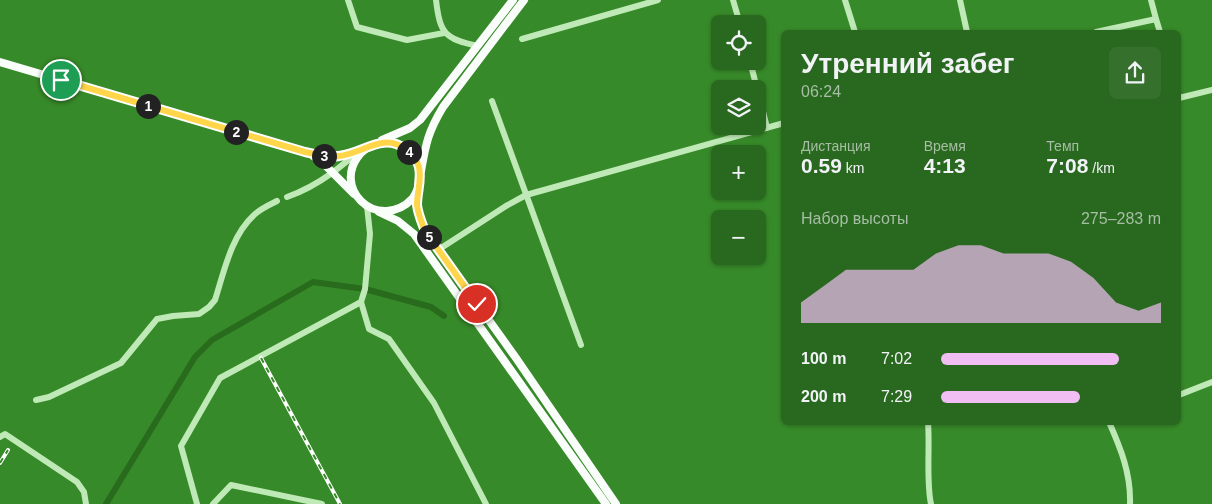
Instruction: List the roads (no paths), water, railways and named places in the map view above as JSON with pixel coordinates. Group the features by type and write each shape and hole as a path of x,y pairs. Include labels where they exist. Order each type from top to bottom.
{"main road":[{"path":"359,199 353,189 351,177 352,165 358,155 375,143 410,128 420,120 513,0"},
{"path":"524,0 432,125 427,139 417,205 425,231 516,358 616,504"},
{"path":"0,62 305,152 324,156 340,156 364,150"},
{"path":"435,100 444,107"},
{"path":"375,143 388,142 401,145 412,154 418,165 420,182 413,198 402,207 389,212 376,210"},
{"path":"305,152 320,160 367,206 398,221 414,234 606,504"}],"street":[{"path":"348,0 356,27 406,40 444,33 467,44 478,46"},
{"path":"436,0 439,23 444,33"},
{"path":"522,39 658,0"},
{"path":"733,0 737,15"},
{"path":"844,0 854,30"},
{"path":"960,0 967,30"},
{"path":"1151,0 1159,30"},
{"path":"1105,30 1156,19"},
{"path":"1181,98 1212,90"},
{"path":"492,101 580,345"},
{"path":"438,250 506,206 526,196 781,124"},
{"path":"287,197 304,191 332,173 350,157 364,150"},
{"path":"36,400 49,397 121,363 157,319 199,314 209,307 215,300 235,241 254,215 277,201"},
{"path":"367,206 370,234 361,302 369,329 389,339 434,403 485,503"},
{"path":"197,504 181,446 220,378 361,302"},
{"path":"1181,394 1212,382"},
{"path":"928,425 930,443 929,491 931,504"},
{"path":"1110,425 1122,450 1127,470 1130,504"},
{"path":"0,437 5,434 77,482 84,492 86,504"},
{"path":"213,504 231,485 322,504"}],"waterway":[{"path":"106,504 195,357 212,340 313,282 365,289 431,307 444,316"}],"railway":[{"path":"261,358 340,504"},
{"path":"0,463 8,450"}]}
